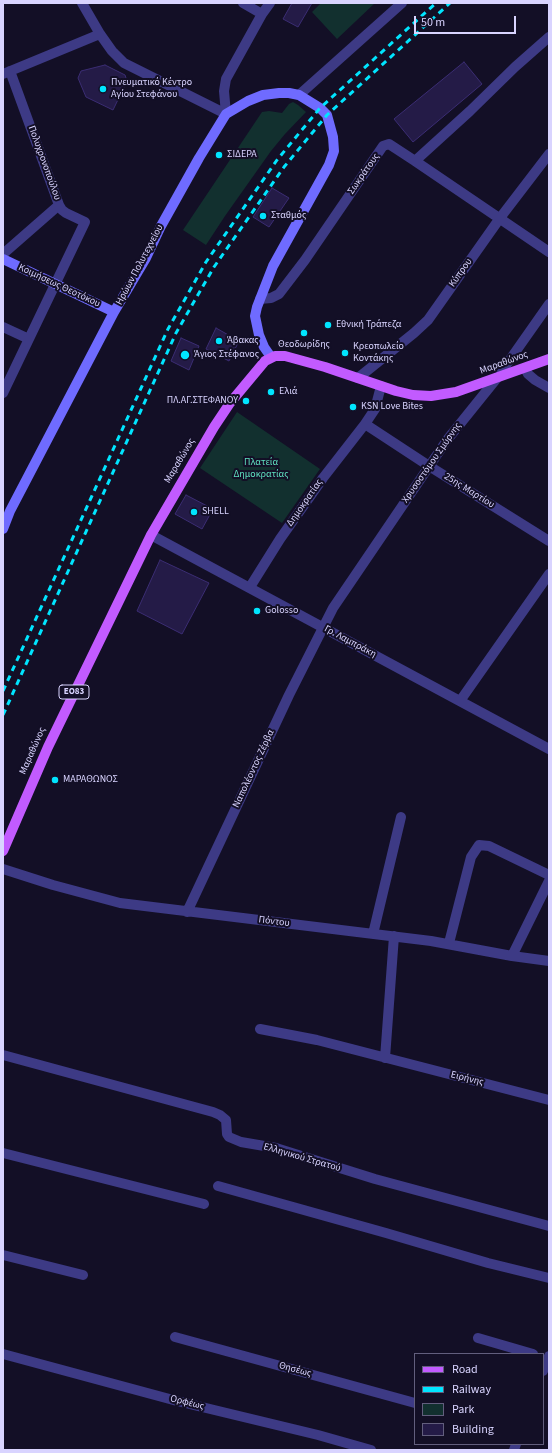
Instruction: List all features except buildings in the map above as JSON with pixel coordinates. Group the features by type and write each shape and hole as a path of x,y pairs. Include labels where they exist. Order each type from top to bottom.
{"main road":[{"name":"Μαραθώνος","path":"3,851 48,747 151,535 210,433 230,403 262,364 271,357 280,355 413,395 435,396 456,392 549,359"}],"street":[{"path":"82,3 100,34 112,51 124,63 226,114"},
{"path":"243,3 262,14"},
{"path":"226,114 224,91 226,79 262,14 270,3"},
{"path":"299,95 402,3"},
{"path":"7,73 100,34"},
{"path":"549,37 515,67 416,161 549,252"},
{"name":"Πολυχρονοπούλου","path":"3,393 85,222 62,210 59,205 7,73"},
{"path":"226,114 248,101 264,96 279,93 299,95 320,108 327,115 333,137 334,151 324,175 273,266 255,312 257,328 261,341 271,357"},
{"name":"Ηρώων Πολυτεχνείου","path":"3,529 6,509 114,312 146,258 161,226 199,158 212,140 226,114"},
{"name":"Σωκράτους","path":"260,299 271,298 279,294 383,146 389,144 416,161"},
{"name":"Κύπρου","path":"358,378 414,334 428,320 500,218 549,154"},
{"path":"3,254 59,205"},
{"name":"Κοιμήσεως Θεοτόκου","path":"3,259 114,312"},
{"name":"Χρυσοστόμου Σμύρνης","path":"322,627 340,596 429,466 457,427 497,378 549,304"},
{"path":"3,328 29,339"},
{"path":"525,368 532,377 549,388"},
{"path":"365,424 375,409 381,386"},
{"name":"25ης Μαρτίου","path":"365,424 549,541"},
{"name":"Δημοκρατίας","path":"250,587 296,514 365,424"},
{"name":"Γρ. Λαμπράκη","path":"151,535 549,748"},
{"path":"460,701 549,574"},
{"name":"Ναπολέοντος Ζέρβα","path":"187,912 322,627"},
{"path":"373,934 401,817"},
{"path":"449,943 471,857 479,845 489,846 549,875"},
{"name":"Πόντου","path":"3,869 53,885 120,903 449,943 512,956 549,961"},
{"path":"512,956 549,881"},
{"path":"385,1058 394,936"},
{"name":"Ειρήνης","path":"260,1028 317,1040 549,1100"},
{"name":"Ελληνικού Στρατού","path":"3,1055 220,1114 226,1120 229,1137 241,1142 276,1148 375,1179 549,1226"},
{"path":"3,1153 204,1204"},
{"path":"218,1186 488,1263 549,1278"},
{"path":"3,1255 83,1275"},
{"name":"Θησέως","path":"175,1337 414,1403"},
{"path":"478,1338 530,1353"},
{"name":"Ορφέως","path":"3,1354 177,1401 318,1435 371,1450"},
{"path":"544,1368 547,1357"}],"green space":[{"path":"321,3 375,3 337,39 312,12"},
{"path":"293,102 306,112 271,151 206,245 183,230 262,112 269,111 282,113 289,104"},
{"name":"Πλατεία Δημοκρατίας","path":"237,412 320,469 282,523 200,468"}],"railway":[{"path":"3,691 168,329 206,262 277,160 320,108 436,3"},
{"path":"3,715 176,333 214,267 284,167 327,115 450,3"}],"place":[{"name":"Πνευματικό Κέντρο Αγίου Στεφάνου","path":"103,89"},
{"name":"ΣΙΔΕΡΑ","path":"219,155"},
{"name":"Σταθμός","path":"263,216"},
{"name":"Εθνική Τράπεζα","path":"328,325"},
{"name":"Θεοδωρίδης","path":"304,333"},
{"name":"Άβακας","path":"219,341"},
{"name":"Κρεοπωλείο Κοντάκης","path":"345,353"},
{"name":"Άγιος Στέφανος","path":"185,355"},
{"name":"Ελιά","path":"271,392"},
{"name":"ΠΛ.ΑΓ.ΣΤΕΦΑΝΟΥ","path":"246,401"},
{"name":"KSN Love Bites","path":"353,407"},
{"name":"SHELL","path":"194,512"},
{"name":"Golosso","path":"257,611"},
{"name":"ΜΑΡΑΘΩΝΟΣ","path":"55,780"}]}
